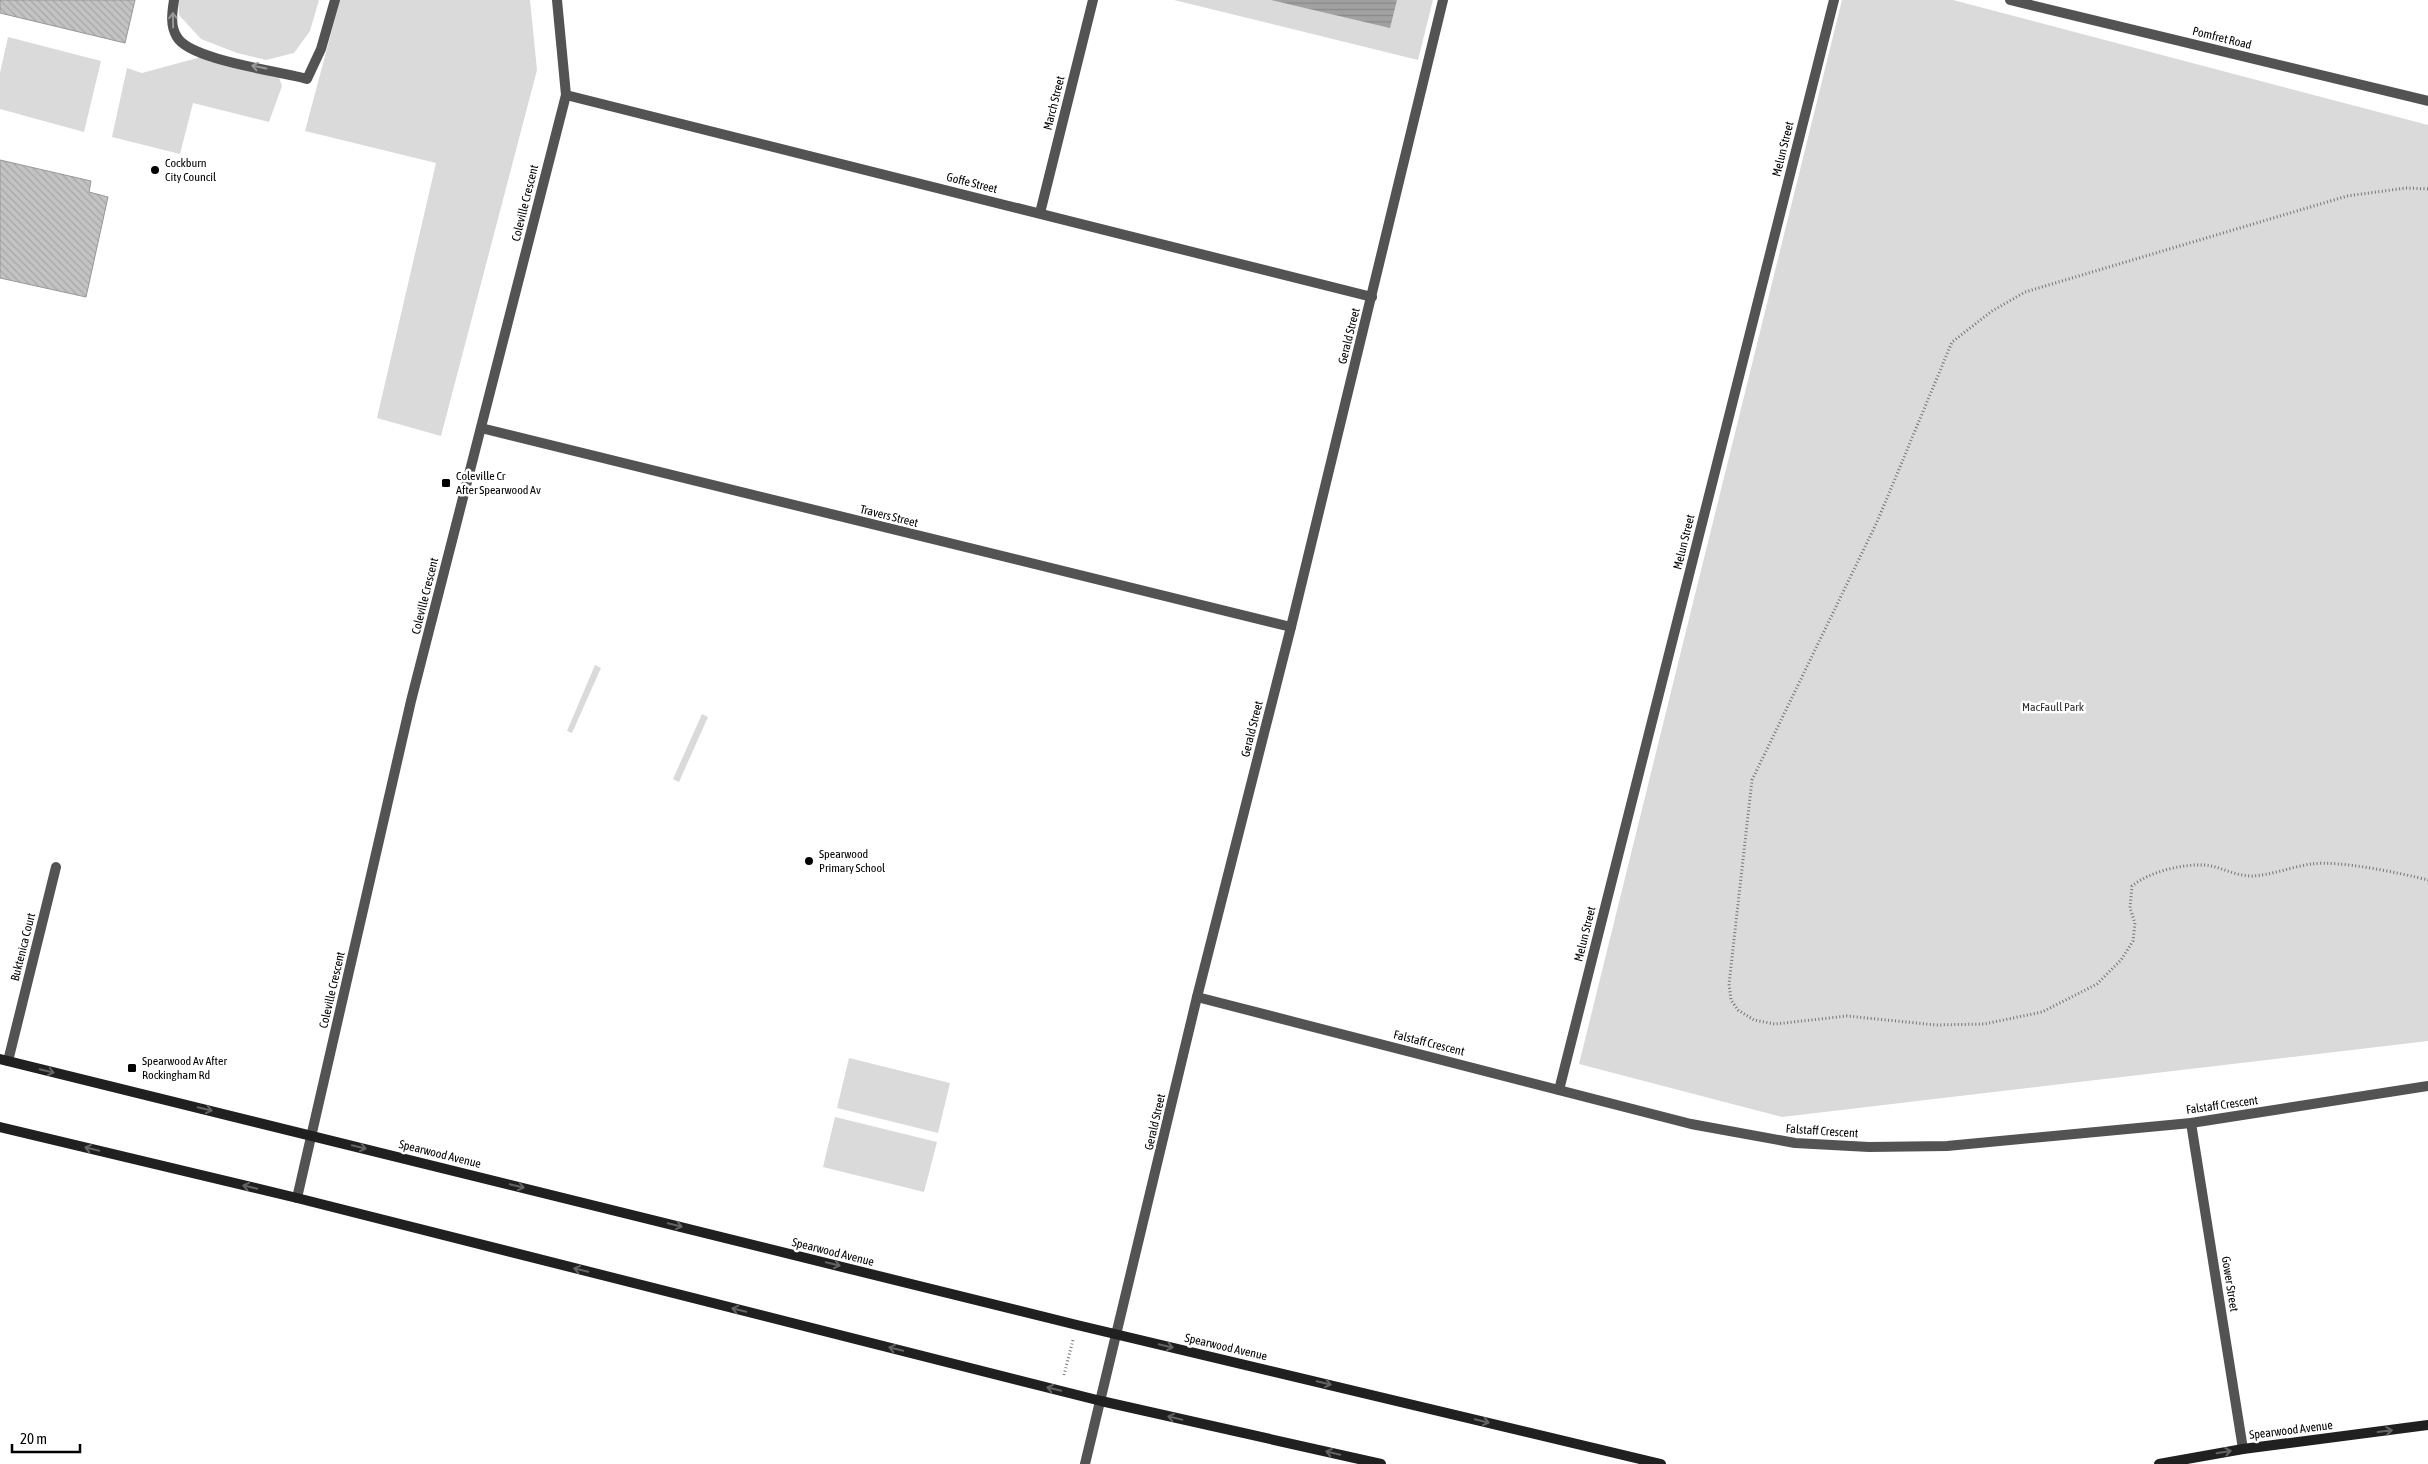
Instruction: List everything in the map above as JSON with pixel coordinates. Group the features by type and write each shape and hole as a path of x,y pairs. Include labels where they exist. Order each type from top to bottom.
{"main road":[{"name":"Spearwood Avenue","path":"4,1060 1077,1325 1661,1464"},
{"path":"0,1128 297,1198 1101,1401 1381,1464"},
{"name":"Spearwood Avenue","path":"2159,1464 2243,1449 2428,1425"}],"street":[{"path":"174,0 172,25 178,39 190,50 222,60 307,79 321,49 336,0"},
{"name":"Coleville Crescent","path":"297,1198 410,701 566,95 556,0"},
{"name":"March Street","path":"1040,213 1093,0"},
{"name":"Gerald Street","path":"1085,1464 1118,1334 1197,997 1291,627 1443,0"},
{"name":"Melun Street","path":"1559,1090 1834,0"},
{"name":"Pomfret Road","path":"2010,0 2428,101"},
{"name":"Goffe Street","path":"566,95 1372,297"},
{"name":"Travers Street","path":"481,428 1291,627"},
{"name":"Buktenica Court","path":"4,1060 56,867"},
{"name":"Falstaff Crescent","path":"1197,997 1692,1124 1795,1143 1870,1147 1947,1146 2191,1123 2428,1086"},
{"name":"Gower Street","path":"2191,1123 2243,1449"}],"path":[{"path":"2428,189 2406,188 2347,196 2026,292 1992,310 1952,342 1877,522 1752,780 1729,984 1731,1000 1738,1010 1754,1020 1774,1024 1847,1016 1936,1025 1984,1024 2042,1012 2097,984 2121,960 2133,941 2135,924 2130,908 2132,886 2142,878 2162,870 2204,865 2242,876 2263,876 2313,864 2344,865 2428,880"},
{"path":"1060,1390 1077,1325"}],"green space":[{"path":"178,0 319,0 310,31 294,53 266,60 237,53 201,39 179,15"},
{"path":"340,0 530,0 537,70 441,436 377,418 436,163 305,131"},
{"path":"1174,0 1433,0 1418,60"},
{"name":"MacFaull Park","path":"1842,0 1953,0 2428,125 2428,1041 1782,1117 1579,1064"},
{"path":"8,37 101,61 84,132 0,109 0,73"},
{"path":"201,57 278,74 282,86 269,122 193,103 180,154 112,137 127,68 142,73"},
{"path":"595,665 601,668 572,733 567,731"},
{"path":"702,714 708,717 679,782 673,779"},
{"path":"849,1058 950,1083 938,1133 837,1108"},
{"path":"835,1117 937,1142 924,1192 823,1167"}],"shaded area":[{"path":"1271,0 1397,0 1390,28"}],"building":[{"path":"0,0 135,0 125,43 0,13"},
{"path":"0,160 91,181 89,192 108,197 86,297 0,278"}],"place":[{"name":"Cockburn City Council","path":"155,170"},
{"name":"Coleville Cr After Spearwood Av","path":"446,483"},
{"name":"Spearwood Primary School","path":"809,861"},
{"name":"Spearwood Av After Rockingham Rd","path":"132,1068"}]}
